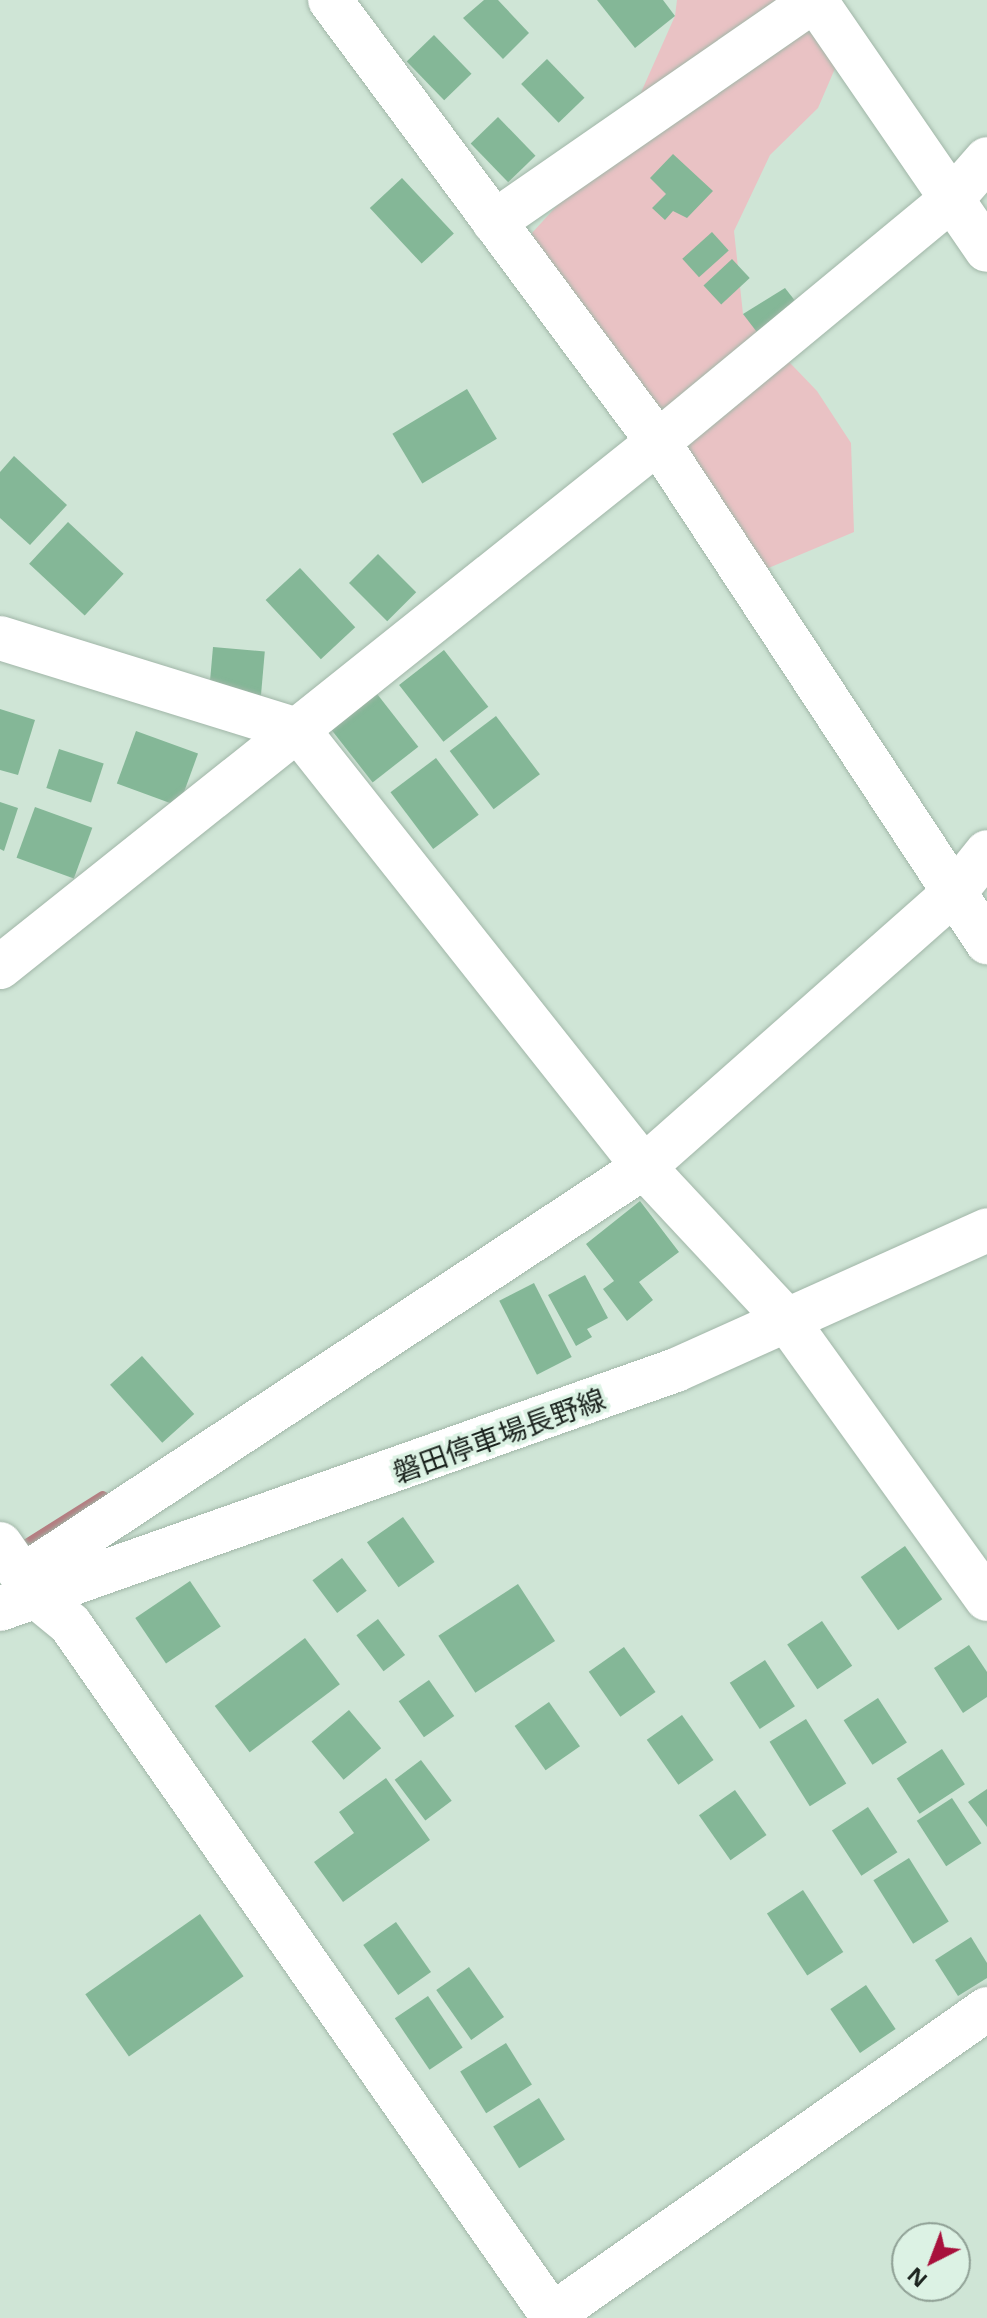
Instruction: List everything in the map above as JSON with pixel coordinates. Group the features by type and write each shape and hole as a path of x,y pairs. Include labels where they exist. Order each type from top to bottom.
{"street":[{"path":"330,0 658,442 987,942"},
{"path":"494,222 815,0 987,250"},
{"path":"0,967 658,442 952,199 987,159"},
{"path":"0,638 298,730 644,1167 785,1318 987,1599"},
{"path":"987,852 955,892 644,1167 15,1581 70,1624 553,2316 987,2009"},
{"name":"磐田停車場長野線","path":"15,1581 603,1397 987,1230"}],"shaded area":[{"path":"677,0 817,0 846,43 818,108 770,155 734,231 743,314 817,391 851,443 854,532 747,577 549,295 532,233 623,133 675,16"}],"building":[{"path":"484,0 498,0 529,33 503,59 463,18"},
{"path":"597,0 663,0 675,16 635,48"},
{"path":"434,35 472,74 444,100 407,61"},
{"path":"547,59 585,98 559,123 521,84"},
{"path":"498,117 536,156 508,182 471,143"},
{"path":"673,154 713,191 687,218 673,211 665,220 652,208 666,194 650,178"},
{"path":"402,178 454,234 422,264 370,208"},
{"path":"712,232 729,251 699,277 682,259"},
{"path":"732,259 750,278 721,305 703,286"},
{"path":"785,288 796,302 763,340 743,314"},
{"path":"467,389 497,439 422,484 392,434"},
{"path":"14,456 67,505 30,545 0,518 0,472"},
{"path":"68,522 124,574 85,616 29,564"},
{"path":"378,554 416,592 387,621 349,583"},
{"path":"300,568 355,627 321,659 266,600"},
{"path":"213,647 265,652 261,697 209,693"},
{"path":"444,650 488,707 443,742 399,685"},
{"path":"374,690 418,747 373,782 328,726"},
{"path":"0,709 35,720 18,775 0,770"},
{"path":"496,716 540,774 494,809 450,751"},
{"path":"136,731 198,754 179,806 117,784"},
{"path":"59,749 104,764 91,803 46,788"},
{"path":"436,758 479,815 433,849 390,792"},
{"path":"0,802 18,808 4,851 0,849"},
{"path":"35,807 92,828 74,879 17,858"},
{"path":"640,1201 679,1252 639,1282 653,1300 627,1321 603,1289 614,1281 586,1244"},
{"path":"585,1275 608,1318 587,1329 592,1337 576,1346 548,1295"},
{"path":"534,1283 572,1357 537,1375 499,1301"},
{"path":"142,1356 194,1414 162,1443 110,1385"},
{"path":"403,1517 435,1562 399,1587 367,1542"},
{"path":"905,1546 942,1599 898,1630 861,1577"},
{"path":"342,1558 367,1591 337,1613 312,1580"},
{"path":"190,1581 221,1627 166,1664 135,1618"},
{"path":"518,1584 555,1641 475,1693 438,1636"},
{"path":"378,1619 405,1655 384,1671 356,1635"},
{"path":"822,1621 852,1666 817,1689 787,1644"},
{"path":"305,1638 340,1684 250,1752 215,1706"},
{"path":"969,1645 987,1672 987,1697 963,1713 934,1668"},
{"path":"624,1647 656,1692 620,1717 589,1672"},
{"path":"765,1660 795,1706 760,1729 730,1683"},
{"path":"429,1680 454,1716 424,1737 399,1701"},
{"path":"878,1698 907,1742 872,1765 844,1720"},
{"path":"549,1702 580,1746 546,1770 515,1726"},
{"path":"349,1710 381,1748 344,1780 311,1741"},
{"path":"682,1715 714,1760 678,1785 647,1740"},
{"path":"806,1719 846,1783 810,1806 770,1742"},
{"path":"942,1749 965,1784 920,1814 897,1778"},
{"path":"421,1760 452,1801 425,1821 395,1780"},
{"path":"386,1778 430,1840 343,1902 314,1862 354,1833 339,1812"},
{"path":"987,1789 987,1827 968,1802"},
{"path":"735,1790 767,1835 731,1860 699,1815"},
{"path":"952,1798 981,1843 946,1866 917,1821"},
{"path":"868,1807 897,1852 861,1876 832,1830"},
{"path":"909,1858 949,1922 913,1944 873,1880"},
{"path":"803,1890 843,1952 807,1975 767,1913"},
{"path":"200,1914 244,1976 129,2057 85,1994"},
{"path":"396,1922 431,1972 398,1995 363,1945"},
{"path":"971,1937 987,1963 987,1978 958,1996 935,1960"},
{"path":"469,1967 504,2017 471,2040 436,1990"},
{"path":"866,1985 896,2029 860,2053 830,2009"},
{"path":"428,1996 463,2047 430,2070 395,2018"},
{"path":"506,2043 532,2085 486,2113 460,2072"},
{"path":"539,2098 565,2140 519,2168 493,2127"}],"waterway":[{"path":"14,1553 103,1497"}]}
